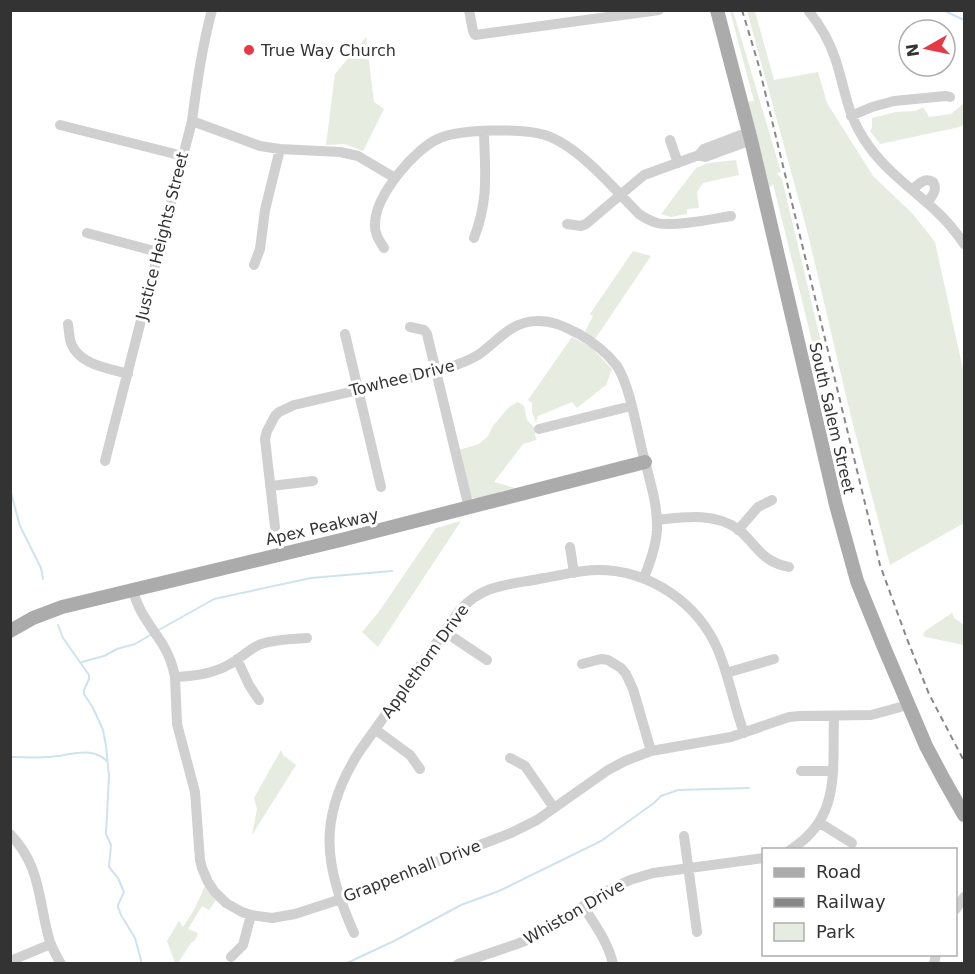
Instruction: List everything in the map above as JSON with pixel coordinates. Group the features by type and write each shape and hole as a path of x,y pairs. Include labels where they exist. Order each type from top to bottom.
{"main road":[{"name":"South Salem Street","path":"717,10 750,136 836,505 857,581 926,746 964,815"},
{"name":"Apex Peakway","path":"10,631 33,618 62,607 469,508 645,462"}],"street":[{"name":"Justice Heights Street","path":"105,460 192,121 203,46 212,10"},
{"path":"469,10 476,34 569,16 659,10"},
{"path":"808,10 832,50 846,101 863,139 890,171 943,218 964,244"},
{"path":"852,116 894,101 950,97"},
{"path":"192,121 260,146 351,154 396,178"},
{"path":"60,124 183,156"},
{"path":"384,248 376,236 375,218 379,205 396,178 414,156 433,141 449,135 504,131 532,132 556,139 579,154 639,214 659,224 677,224 731,216"},
{"path":"474,238 480,222 486,189 483,132"},
{"path":"567,224 586,224 644,175 699,155 705,157 750,136"},
{"path":"670,140 678,163"},
{"path":"254,265 260,249 265,210 280,149"},
{"path":"912,190 924,180 933,182 936,189 927,203"},
{"path":"87,233 158,252"},
{"name":"Towhee Drive","path":"275,527 266,439 270,423 279,412 294,405 436,372 468,361 502,334 518,325 544,321 564,326 584,338 609,357 622,375 645,462 657,520 655,542 644,578"},
{"path":"68,324 71,344 79,355 90,362 128,374"},
{"path":"410,327 424,330 427,334 469,508"},
{"path":"345,334 381,487"},
{"path":"539,429 631,406"},
{"path":"271,486 313,481"},
{"path":"738,530 758,507 772,500"},
{"path":"657,520 705,517 723,522 738,530 774,563 789,567"},
{"path":"570,546 574,573"},
{"name":"Applethorn Drive","path":"354,933 333,877 329,852 333,809 339,790 348,770 445,632 468,601 485,590 602,570 644,578 663,587 698,617 707,628 726,673 744,733"},
{"name":"Grappenhall Drive","path":"133,590 138,606 164,646 176,677 177,724 195,792 202,868 220,898 234,908 251,915 272,918 286,916 341,898 511,833 537,820 608,770 651,751 722,740 789,717 871,715 908,705"},
{"path":"445,632 487,660"},
{"path":"176,677 211,673 228,666 260,644 307,638"},
{"path":"237,659 259,700"},
{"path":"582,664 601,659 608,660 626,674 633,689 651,751"},
{"path":"726,673 774,659"},
{"path":"792,848 804,840 820,823 829,800 834,716"},
{"path":"376,730 410,754 420,770"},
{"path":"510,758 525,766 554,808"},
{"path":"801,771 832,771"},
{"path":"820,823 852,843"},
{"path":"10,834 25,851 35,874 51,944 61,963"},
{"path":"684,837 697,932"},
{"name":"Whiston Drive","path":"458,963 528,940 604,892 630,880 653,873 762,858"},
{"path":"583,906 602,935 613,963"},
{"path":"231,957 243,945 251,915"},
{"path":"10,961 51,944"}],"green space":[{"path":"730,11 733,11 781,172 777,173 782,179 821,342 815,353 773,184 767,191 746,102 754,101"},
{"path":"747,11 755,11 774,80 818,72 827,103 873,176 912,213 935,242 964,374 964,523 890,565 851,417 807,230"},
{"path":"366,37 374,102 384,109 363,151 345,144 326,145 335,74"},
{"path":"964,103 964,124 960,127 880,144 870,131 872,118 896,112 916,111 923,107 929,117 951,114"},
{"path":"736,160 739,175 703,183 697,192 699,208 687,209 687,214 671,217 661,214 696,168 708,163"},
{"path":"633,251 651,256 595,339 584,334 593,316 590,314"},
{"path":"572,337 592,348 612,369 606,385 577,408 572,402 538,416 536,423 532,403 528,400"},
{"path":"518,402 524,406 527,420 534,427 536,440 523,444 494,482 515,488 483,498 472,498 468,492 459,450 479,444 488,436 493,426 509,407"},
{"path":"461,521 378,647 362,632 378,613 436,528"},
{"path":"952,613 954,618 964,625 964,645 923,635 925,631"},
{"path":"281,750 283,755 296,765 252,835 257,809 254,798"},
{"path":"205,886 216,900 209,910 202,906 188,929 198,933 195,940 178,963 175,963 167,941 179,921 183,927"}],"waterway":[{"path":"943,10 964,20"},
{"path":"10,489 20,526 41,568 43,579"},
{"path":"157,631 214,599 311,578 392,571"},
{"path":"58,625 63,638 89,675 84,694 103,730 109,776 106,834 111,845 109,867 118,878 124,892 118,907 135,938 142,964"},
{"path":"82,662 135,644 152,634"},
{"path":"10,757 49,757 86,752 94,753 107,761"},
{"path":"345,964 461,905 499,891 601,841 661,796 678,790 749,788"}],"railway":[{"path":"742,10 758,63 880,565 929,694 964,761"}],"place":[{"name":"True Way Church","path":"249,50"}]}
